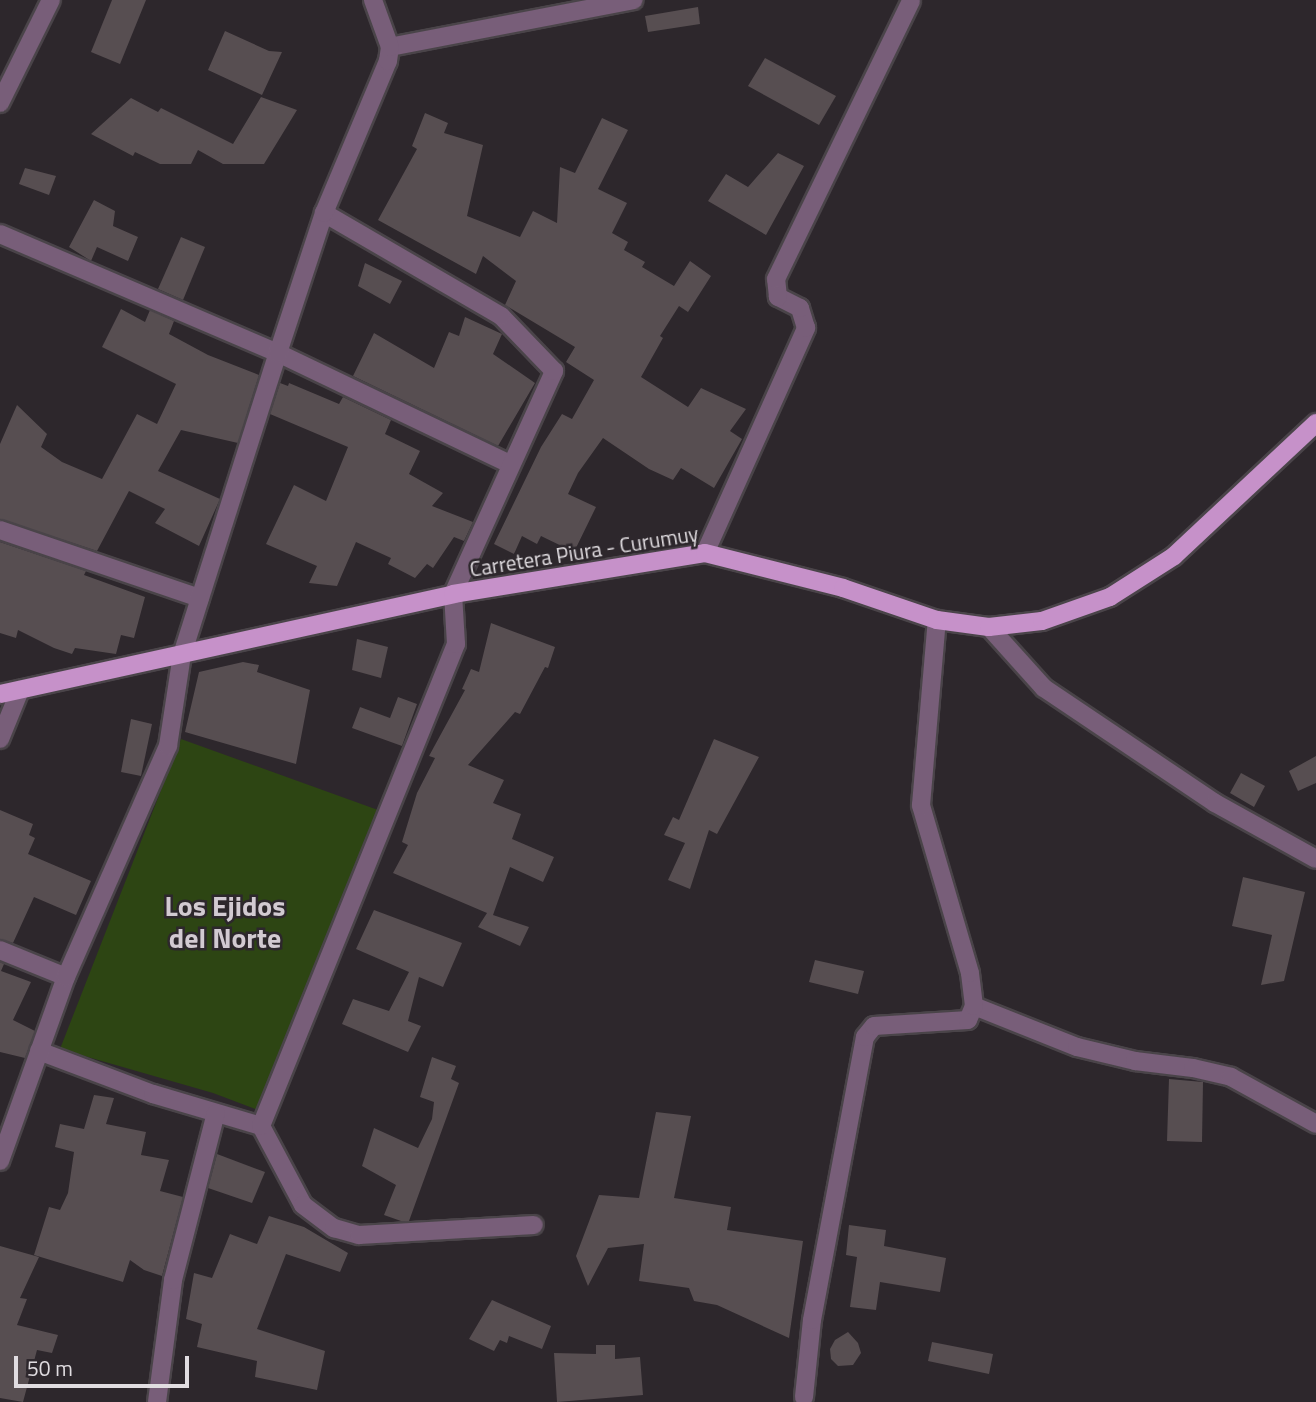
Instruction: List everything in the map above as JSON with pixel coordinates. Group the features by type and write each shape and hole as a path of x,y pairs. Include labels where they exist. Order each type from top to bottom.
{"main road":[{"name":"Carretera Piura - Curumuy","path":"0,694 453,594 705,553 843,587 937,620 989,627 1042,621 1110,597 1174,556 1316,423"}],"street":[{"path":"0,103 51,0"},
{"path":"0,1161 66,977 168,746 182,655 278,353 324,213 388,61 390,47 373,0"},
{"path":"390,47 633,0"},
{"path":"705,553 806,328 800,308 778,297 776,279 911,1"},
{"path":"261,1126 457,644 453,594 554,371 501,316 324,213"},
{"path":"0,234 278,353 510,464"},
{"path":"0,530 200,598"},
{"path":"804,1397 812,1320 865,1037 874,1026 968,1020 974,1006 970,973 921,804 937,620"},
{"path":"989,627 1044,688 1215,803 1316,859"},
{"path":"0,739 20,690"},
{"path":"0,950 66,977"},
{"path":"974,1006 1077,1047 1135,1061 1193,1068 1231,1077 1316,1124"},
{"path":"39,1051 153,1094 261,1126 303,1205 334,1228 359,1235 534,1226"},
{"path":"157,1402 173,1279 216,1113"}],"green space":[{"path":"181,739 378,810 261,1111 213,1093 60,1049"}],"building":[{"path":"112,0 146,0 120,64 91,52"},
{"path":"698,7 700,24 648,32 645,16"},
{"path":"225,31 269,51 282,52 262,95 208,70"},
{"path":"765,58 836,96 819,125 748,86"},
{"path":"261,97 297,110 264,164 223,164 198,150 191,164 160,164 135,152 133,156 91,134 131,98 158,112 161,108 233,144"},
{"path":"425,113 448,123 444,133 483,145 467,216 520,237 533,211 557,223 560,167 575,173 602,118 628,130 598,189 627,203 612,233 628,242 624,250 645,262 642,267 674,286 690,261 711,276 688,312 679,306 660,336 663,338 641,377 688,407 701,388 746,409 730,431 742,439 714,488 681,468 673,480 649,469 603,438 578,473 568,494 596,507 574,552 541,536 537,544 522,536 514,554 494,544 541,447 562,414 572,419 594,380 566,362 575,347 505,305 516,281 483,256 476,274 378,220 417,149 412,146"},
{"path":"778,153 804,166 766,235 708,201 726,174 748,187"},
{"path":"25,168 56,176 49,195 19,184"},
{"path":"94,200 115,211 113,226 138,237 128,261 97,247 91,261 69,247"},
{"path":"181,237 205,247 183,300 158,289"},
{"path":"365,263 402,281 390,304 358,286"},
{"path":"121,309 145,322 150,310 174,321 169,334 208,355 259,375 238,443 181,430 158,471 220,499 199,546 155,523 165,509 129,491 97,551 0,519 0,444 17,405 47,434 41,447 62,462 102,479 137,414 157,424 176,384 102,347"},
{"path":"465,317 502,334 493,354 535,383 498,446 353,376 374,333 434,368 449,332 459,336"},
{"path":"280,383 288,386 289,383 339,404 343,397 391,420 385,434 420,451 409,474 443,493 432,506 473,522 464,541 454,537 433,568 427,564 415,578 388,564 391,558 356,542 337,586 309,583 317,566 266,544 294,485 326,501 348,447 270,414"},
{"path":"0,542 86,571 84,575 145,597 134,638 121,635 116,654 75,648 72,654 18,630 16,638 0,633"},
{"path":"491,623 555,647 548,668 545,667 520,714 515,712 468,765 504,780 493,803 521,814 512,839 554,857 543,882 510,867 493,915 529,927 520,946 478,927 487,913 393,873 408,845 402,842 417,793 435,758 429,756 465,690 462,689 471,669 479,672"},
{"path":"357,639 388,647 381,678 352,670"},
{"path":"243,662 259,665 257,672 310,690 296,764 185,732 199,672"},
{"path":"398,697 417,704 402,746 352,728 360,707 390,718"},
{"path":"131,719 152,724 141,776 121,772"},
{"path":"714,739 759,757 717,834 709,830 690,889 668,880 685,843 664,835 673,817 679,820"},
{"path":"1316,756 1316,783 1298,791 1289,771"},
{"path":"1241,773 1265,786 1254,807 1230,793"},
{"path":"0,810 33,824 29,835 35,838 28,854 91,881 76,915 34,897 13,943 0,939"},
{"path":"1243,877 1305,892 1284,981 1261,985 1272,935 1232,926"},
{"path":"374,910 462,943 443,987 419,977 408,1021 421,1026 408,1052 342,1024 353,999 389,1011 409,972 356,949"},
{"path":"815,960 864,971 858,994 809,982"},
{"path":"0,962 4,964 1,971 31,982 13,1020 35,1031 25,1058 0,1052"},
{"path":"432,1057 456,1066 451,1079 459,1083 409,1221 401,1221 384,1215 396,1185 362,1166 374,1128 418,1148 432,1119 434,1102 420,1097"},
{"path":"1169,1079 1203,1082 1202,1142 1167,1141"},
{"path":"94,1095 114,1098 106,1124 146,1132 141,1155 169,1160 160,1191 183,1197 162,1276 144,1270 130,1260 123,1282 34,1255 49,1207 60,1210 68,1193 74,1152 55,1147 60,1124 84,1129"},
{"path":"656,1112 691,1116 674,1198 731,1207 727,1230 803,1241 789,1338 717,1305 694,1301 689,1288 639,1281 644,1244 608,1248 588,1286 576,1256 599,1195 639,1198"},
{"path":"217,1154 265,1172 252,1203 208,1188"},
{"path":"269,1216 304,1227 348,1253 340,1272 286,1254 257,1329 325,1351 317,1390 255,1377 257,1361 197,1347 202,1324 186,1319 194,1273 212,1278 230,1234 257,1244"},
{"path":"849,1225 886,1230 884,1246 946,1258 940,1292 880,1282 876,1310 850,1307 857,1257 846,1255"},
{"path":"0,1246 39,1257 20,1298 27,1299 17,1325 58,1335 52,1353 37,1350 23,1402 0,1398"},
{"path":"492,1300 551,1326 542,1349 509,1336 507,1343 500,1340 494,1351 469,1339"},
{"path":"848,1332 858,1343 861,1353 853,1365 838,1366 831,1359 830,1349 835,1340"},
{"path":"932,1342 993,1354 989,1374 928,1361"},
{"path":"596,1345 615,1345 615,1359 640,1357 643,1395 557,1402 554,1353 596,1354"}],"district":[{"name":"Los Ejidos del Norte","path":"225,922"}]}
